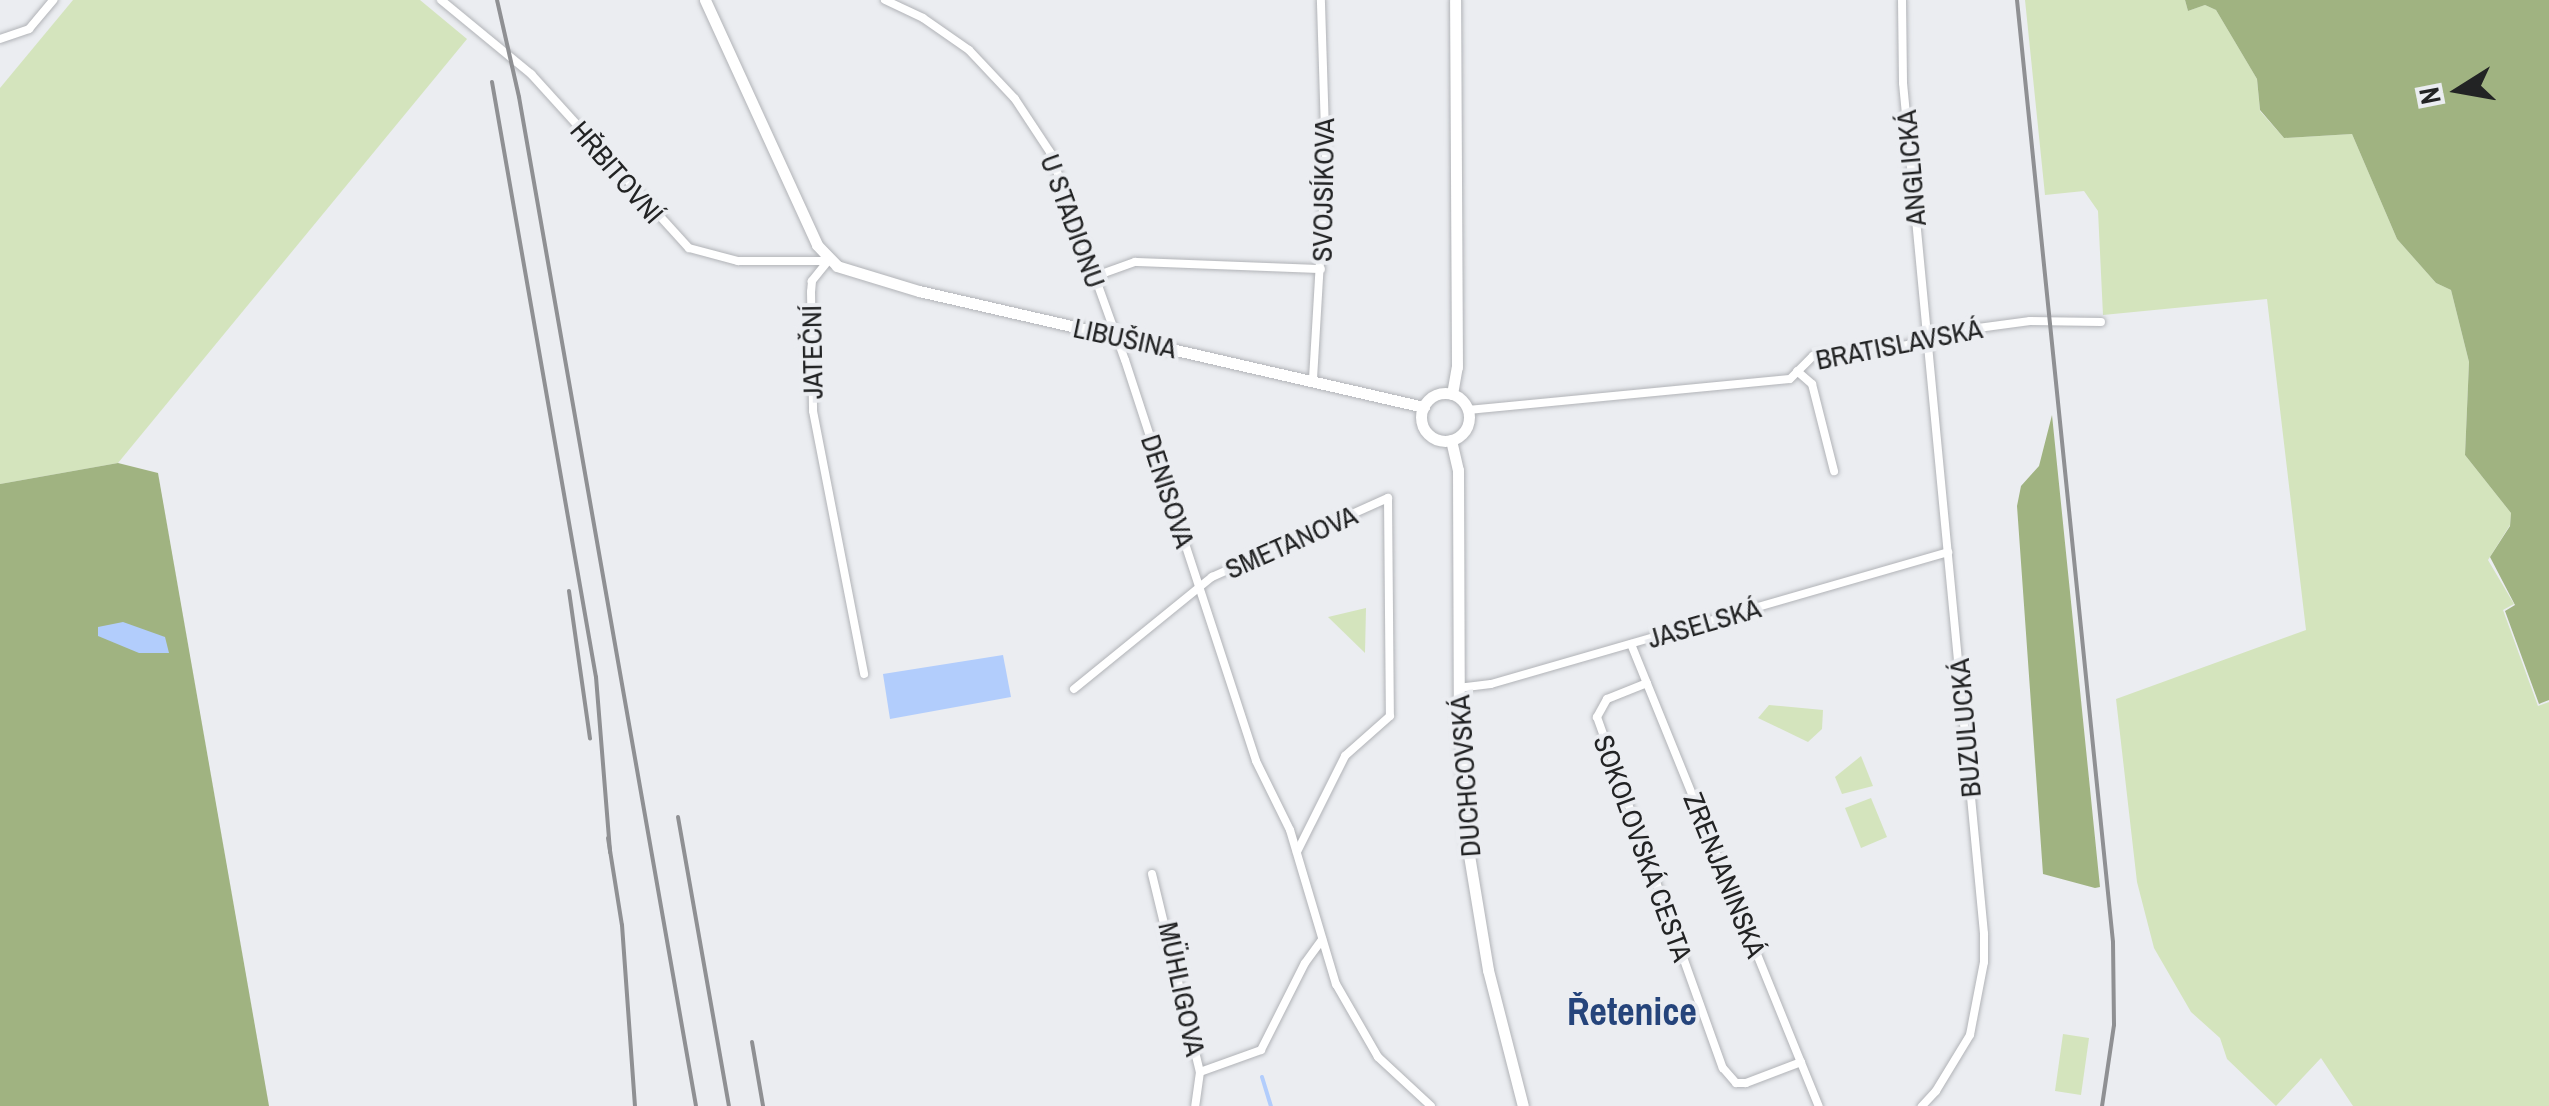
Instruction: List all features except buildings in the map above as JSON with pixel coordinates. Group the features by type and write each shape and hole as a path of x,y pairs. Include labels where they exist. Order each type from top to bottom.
{"main road":[{"path":"705,0 817,246 828,261"},
{"path":"1452,394 1457,366 1455,0"},
{"name":"LIBUŠINA","path":"828,261 918,292 1424,407"},
{"path":"1452,394 1468,410 1463,433 1451,440 1428,434 1421,418 1424,407 1437,395 1452,394"},
{"name":"DUCHCOVSKÁ","path":"1451,440 1458,470 1458,688 1464,804 1475,898 1495,1002 1523,1106"}],"street":[{"path":"0,39 29,28 53,0"},
{"name":"HŘBITOVNÍ","path":"441,0 531,74 689,248 738,261 794,265 828,261"},
{"name":"U STADIONU","path":"885,0 923,18 969,50 1015,99 1050,152 1116,336"},
{"name":"SVOJSÍKOVA","path":"1313,379 1326,162 1321,0"},
{"name":"ANGLICKÁ","path":"1902,0 1903,83 1926,335"},
{"name":"JATEČNÍ","path":"828,261 812,281 812,397 864,674"},
{"name":"LIBUŠINA","path":"1092,277 1135,262 1321,270"},
{"name":"BRATISLAVSKÁ","path":"1468,410 1790,379 1814,356 1908,345 1926,335 2030,322 2100,322"},
{"name":"BUZULUCKÁ","path":"1922,1106 1936,1091 1970,1034 1984,962 1926,335"},
{"name":"DENISOVA","path":"1116,336 1256,761 1297,852 1322,940 1347,1008 1378,1057 1432,1106"},
{"path":"1797,370 1812,384 1834,471"},
{"name":"SMETANOVA","path":"1074,689 1199,587 1388,498 1390,716 1345,756 1297,852"},
{"name":"JASELSKÁ","path":"1458,688 1491,684 1948,552"},
{"name":"ZRENJANINSKÁ","path":"1630,644 1819,1106"},
{"name":"SOKOLOVSKÁ CESTA","path":"1646,682 1608,700 1596,717 1722,1068 1736,1082 1746,1083 1801,1062"},
{"name":"MÜHLIGOVA","path":"1152,874 1200,1072 1195,1106"},
{"path":"1200,1072 1261,1050 1305,963 1322,940"}],"green space":[{"path":"73,0 420,0 467,39 118,463 0,484 0,88"},
{"path":"2025,0 2185,0 2188,11 2205,5 2216,10 2257,79 2260,111 2284,138 2352,134 2397,239 2436,283 2451,290 2469,362 2465,455 2511,513 2510,525 2488,560 2514,604 2503,610 2538,706 2549,702 2549,1106 2353,1106 2321,1058 2276,1106 2227,1059 2220,1038 2191,1012 2154,948 2137,882 2116,699 2306,630 2267,299 2103,315 2098,211 2084,191 2045,195"},
{"path":"2185,0 2549,0 2549,700 2539,704 2505,611 2515,605 2490,557 2510,526 2511,513 2465,455 2469,362 2451,290 2436,283 2397,239 2352,134 2284,138 2260,110 2257,79 2216,10 2205,5 2188,11"},
{"path":"2052,415 2100,887 2095,888 2043,874 2017,506 2021,486 2039,466"},
{"path":"118,463 158,473 269,1106 0,1106 0,484"},
{"path":"1366,608 1365,653 1328,617"},
{"path":"1769,705 1823,710 1822,729 1808,742 1758,718"},
{"path":"1861,756 1873,786 1842,794 1835,777"},
{"path":"1871,798 1887,837 1861,848 1845,808"},
{"path":"2063,1034 2089,1038 2081,1095 2055,1091"}],"water":[{"path":"123,622 165,637 169,653 139,653 98,636 98,627"},
{"path":"1003,655 1011,697 890,719 883,674"}],"waterway":[{"path":"1262,1077 1271,1106"}],"railway":[{"path":"497,0 519,97 696,1106"},
{"path":"2017,0 2113,942 2114,1025 2102,1106"},
{"path":"492,82 596,677 610,852"},
{"path":"569,591 590,739"},
{"path":"678,817 729,1106"},
{"path":"608,838 622,925 635,1106"},
{"path":"752,1042 763,1106"}],"district":[{"name":"Řetenice","path":"1632,1012"}]}
